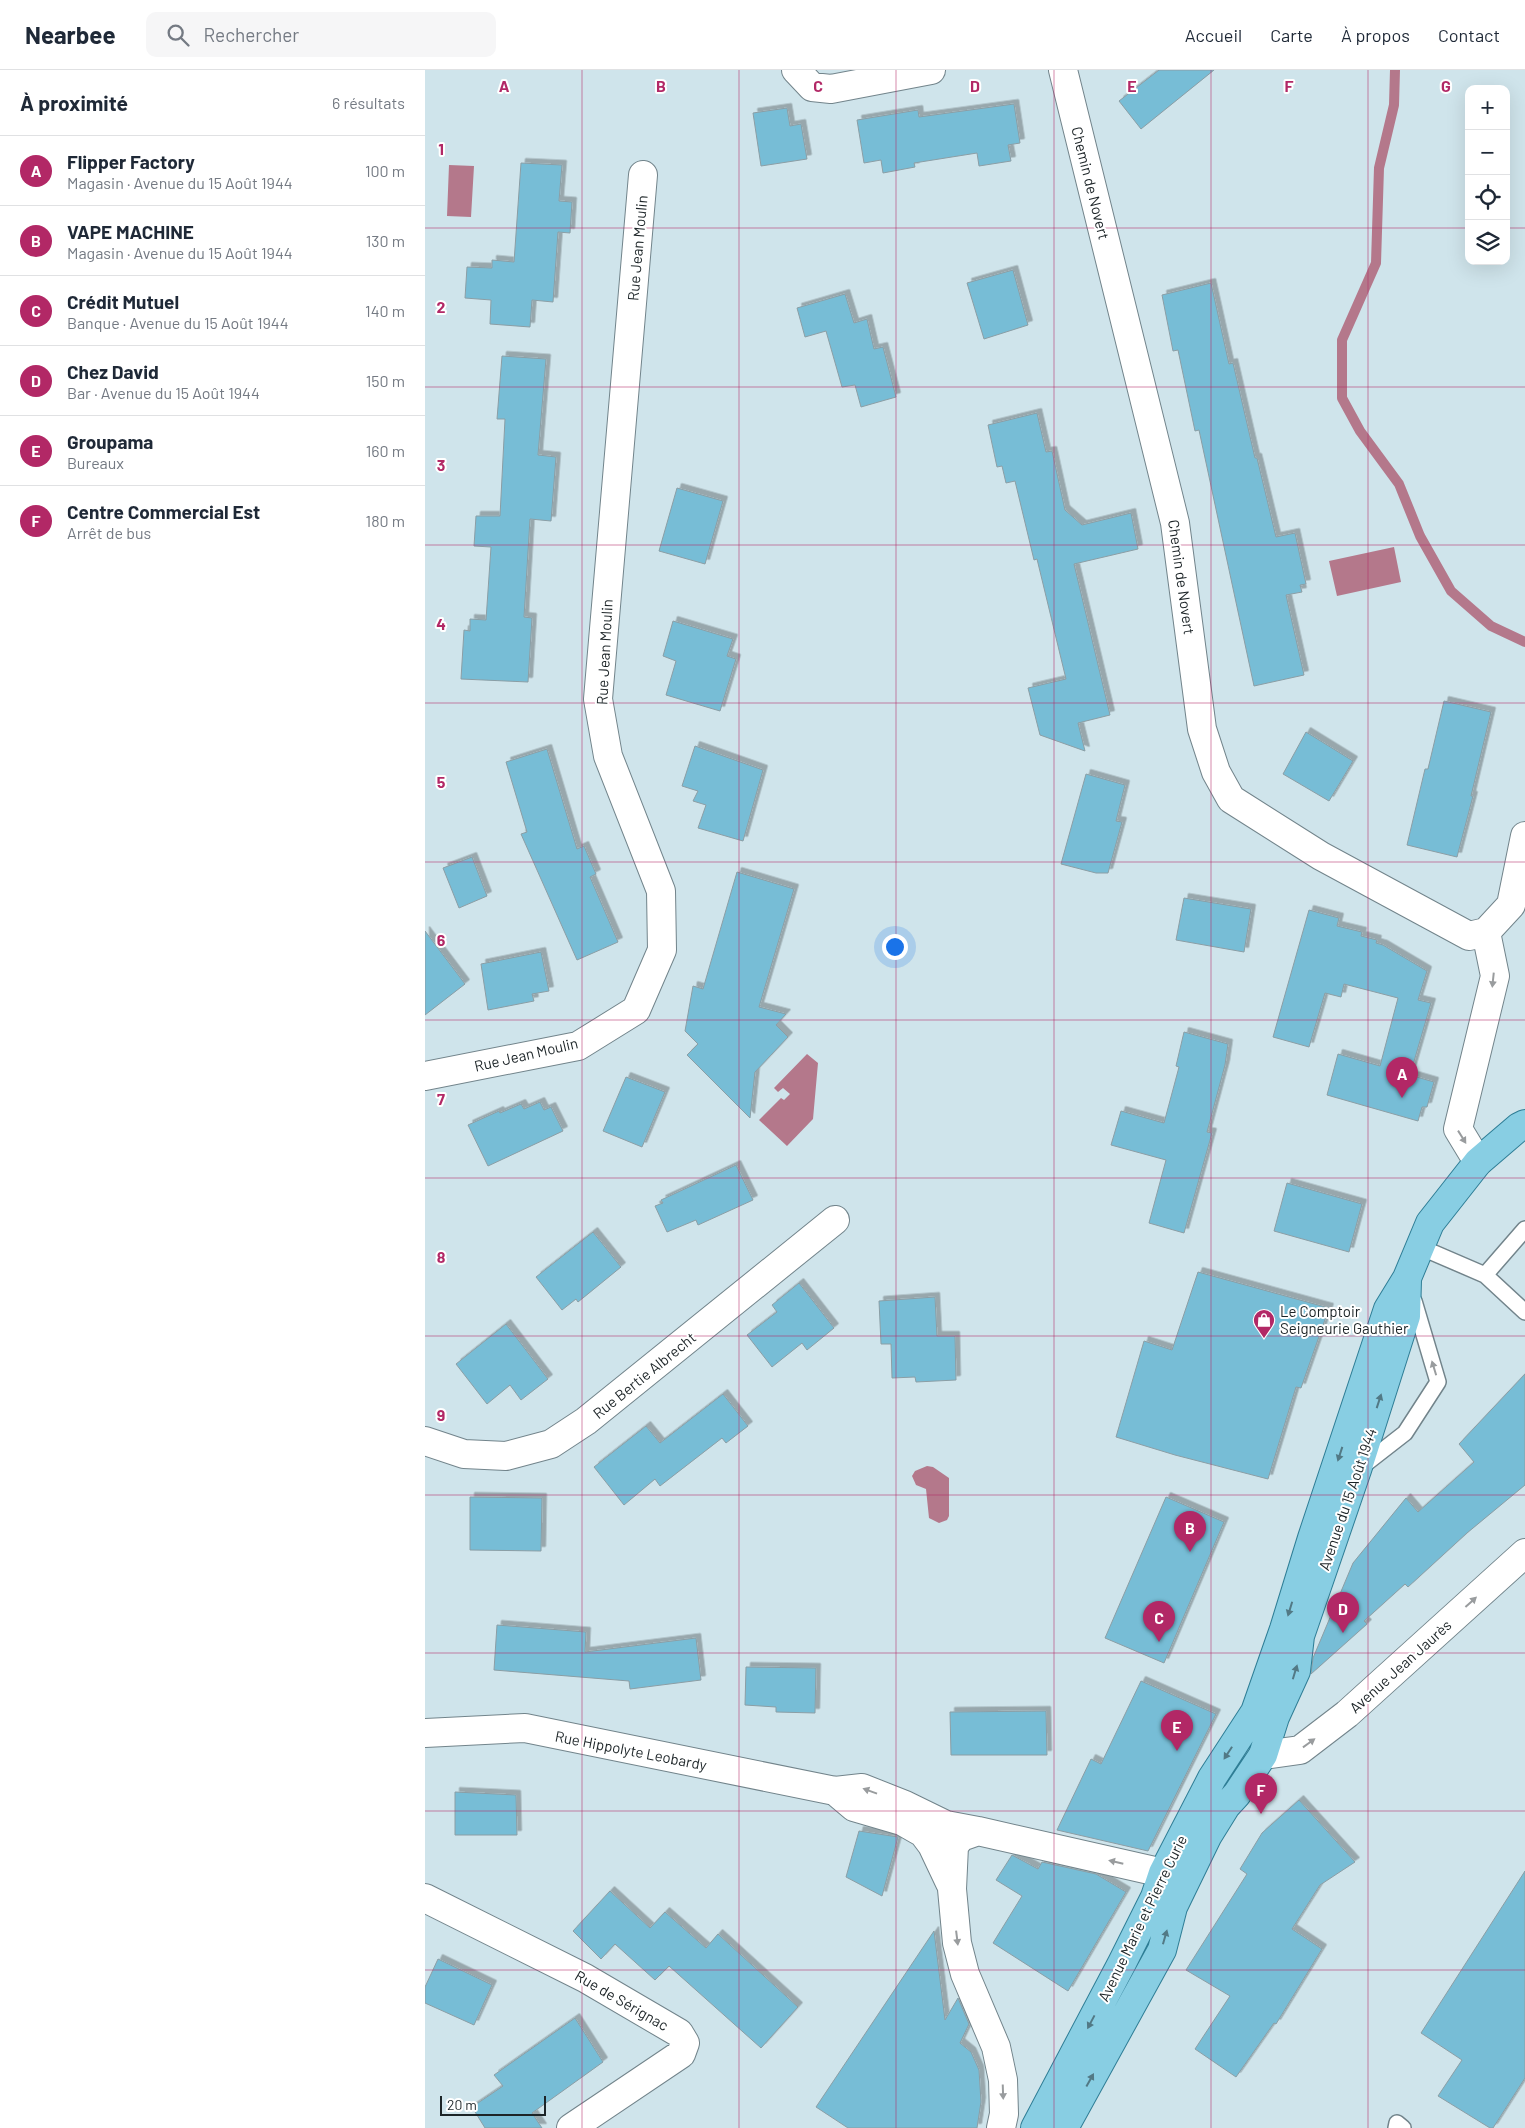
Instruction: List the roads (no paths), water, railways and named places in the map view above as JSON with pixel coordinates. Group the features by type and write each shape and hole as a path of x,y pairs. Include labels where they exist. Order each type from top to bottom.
{"main road":[{"name":"Avenue du 15 Août 1944","path":"1265,1714 1284,1629 1388,1309 1407,1278 1430,1223 1478,1162 1525,1124"},
{"name":"Avenue du 15 Août 1944","path":"1265,1714 1296,1671 1300,1636 1357,1470 1406,1316 1407,1278"},
{"name":"Avenue Marie et Pierre Curie","path":"1065,2128 1161,1950 1173,1907 1208,1835 1226,1806 1237,1794 1263,1755 1265,1714"},
{"name":"Avenue Marie et Pierre Curie","path":"1035,2128 1122,1963 1155,1897 1163,1873 1212,1778 1265,1714"}],"street":[{"path":"796,70 812,87 831,89 931,70"},
{"name":"Chemin de Novert","path":"1063,70 1175,523 1202,729 1216,772 1231,798 1321,856 1469,936 1486,932"},
{"name":"Rue Jean Moulin","path":"425,1076 577,1046 636,1010 663,950 661,891 608,756 598,699 643,174"},
{"path":"1478,1162 1457,1129 1495,976 1486,932 1511,905 1525,836"},
{"name":"Rue Bertie Albrecht","path":"425,1441 464,1454 506,1456 551,1444 587,1422 835,1220"},
{"name":"Avenue Jean Jaurès","path":"1263,1755 1300,1750 1347,1714 1525,1553"},
{"name":"Rue Hippolyte Leobardy","path":"425,1733 525,1728 835,1791 862,1788 905,1804 946,1825 1163,1873"},
{"name":"Rue Hippolyte Leobardy","path":"835,1791 854,1807 902,1821 923,1833 932,1845 952,1890"},
{"name":"Rue Hippolyte Leobardy","path":"977,1831 961,1837 954,1846 952,1890 957,1943 965,1974 996,2047 1003,2080 1001,2128"},
{"name":"Rue de Sérignac","path":"425,1898 585,1978 679,2032 685,2043 681,2054 571,2128"}],"lane":[{"path":"1485,1275 1525,1229"},
{"path":"1420,1247 1485,1275 1525,1312"},
{"path":"1357,1470 1405,1433 1438,1382 1407,1278"},
{"path":"1396,2128 1397,2123 1403,2128"}],"waterway":[{"path":"1395,70 1394,105 1379,168 1376,263 1342,340 1342,398 1360,431 1399,484 1420,536 1451,591 1491,626 1525,642"}],"place":[{"name":"Flipper Factory","path":"1402,1098"},
{"name":"Le Comptoir Seigneurie Gauthier","path":"1264,1339"},
{"name":"VAPE MACHINE","path":"1190,1552"},
{"name":"Chez David","path":"1343,1633"},
{"name":"Crédit Mutuel","path":"1159,1642"},
{"name":"Groupama","path":"1177,1751"},
{"name":"Centre Commercial Est","path":"1261,1814"}]}
